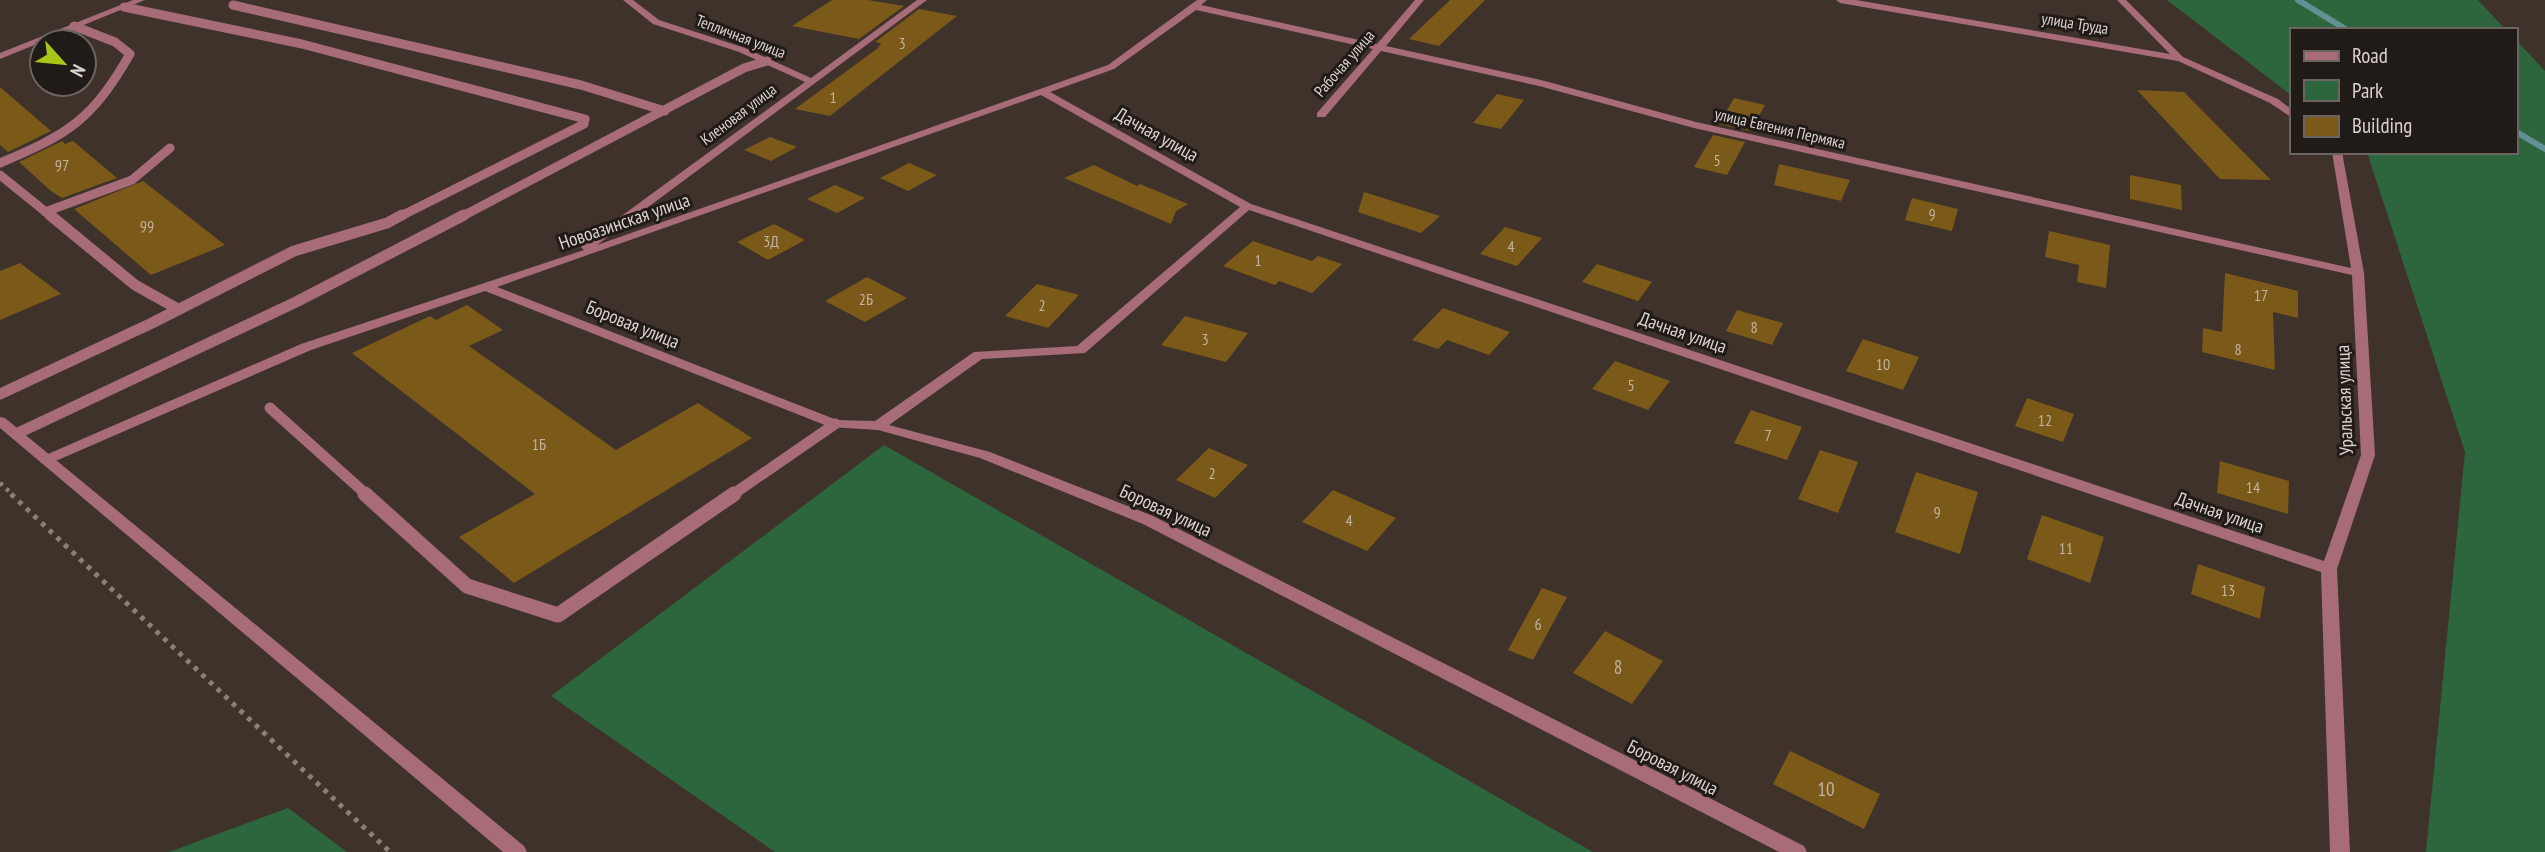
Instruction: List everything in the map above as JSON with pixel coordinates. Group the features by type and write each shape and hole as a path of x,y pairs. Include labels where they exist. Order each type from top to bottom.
{"street":[{"path":"0,55 141,0"},
{"name":"Тепличная улица","path":"627,0 656,22 767,61 810,80"},
{"name":"Кленовая улица","path":"575,257 810,80 923,0"},
{"name":"Рабочая улица","path":"1321,115 1420,0"},
{"name":"улица Труда","path":"1840,0 2180,59"},
{"path":"2121,0 2180,59 2274,101 2290,113"},
{"name":"улица Евгения Пермяка","path":"1199,4 1542,83 1694,125 2358,273"},
{"name":"Новоазинская улица","path":"46,460 306,347 575,257 1111,67 1199,4"},
{"name":"Дачная улица","path":"1042,92 1247,206 2329,569"},
{"name":"Уральская улица","path":"2337,154 2358,273 2368,455 2329,569 2340,852"},
{"path":"878,426 979,355 1080,350 1247,206"},
{"name":"Боровая улица","path":"486,286 835,424 878,426 985,454 1148,520 1797,852"},
{"path":"0,421 517,852"}],"lane":[{"path":"233,5 581,85 665,111"},
{"path":"0,394 294,251 387,223 584,124 585,119 302,44 124,7"},
{"path":"0,163 61,137 86,120 108,92 130,54 116,42 74,26"},
{"path":"16,435 296,302 744,68 767,61"},
{"path":"45,212 132,180 170,148"},
{"path":"0,176 135,285 178,309"},
{"path":"270,408 467,586 558,614 835,424"}],"path":[{"path":"0,483 390,852"}],"green space":[{"path":"2167,0 2478,0 2504,28 2290,28 2290,94"},
{"path":"2517,41 2545,71 2545,852 2426,852 2465,452 2368,154 2517,154"},
{"path":"884,445 1593,852 775,852 551,696"},
{"path":"288,808 347,852 169,852"}],"building":[{"path":"832,0 868,0 904,6 859,39 792,26"},
{"path":"1450,0 1485,0 1439,46 1409,39"},
{"path":"919,9 957,16 830,116 795,109 878,48 881,43 875,42"},
{"path":"0,87 51,131 8,152 0,145"},
{"path":"2137,90 2184,92 2271,180 2220,179"},
{"path":"1497,94 1524,100 1501,129 1473,123"},
{"path":"1734,98 1765,105 1751,131 1719,124"},
{"path":"1713,135 1745,142 1727,175 1694,167"},
{"path":"770,137 797,147 771,161 744,150"},
{"path":"62,141 65,144 73,141 117,178 62,198 19,162"},
{"path":"909,163 937,175 908,191 880,178"},
{"path":"1779,164 1850,180 1841,201 1774,185"},
{"path":"1094,165 1137,186 1140,184 1188,204 1176,211 1171,224 1064,178"},
{"path":"2130,175 2181,185 2182,210 2130,199"},
{"path":"143,181 225,245 151,275 74,209"},
{"path":"835,185 865,198 837,213 807,199"},
{"path":"1364,192 1440,216 1421,233 1358,212"},
{"path":"1912,198 1958,209 1952,231 1905,220"},
{"path":"774,224 805,240 768,260 737,242"},
{"path":"1505,227 1542,238 1517,266 1480,254"},
{"path":"2049,231 2110,245 2106,288 2077,282 2079,265 2045,257"},
{"path":"1253,241 1312,261 1318,256 1342,264 1312,293 1279,281 1275,285 1223,266"},
{"path":"20,263 61,294 0,320 0,271"},
{"path":"1597,264 1652,282 1638,301 1582,282"},
{"path":"2225,273 2298,291 2298,318 2273,312 2275,370 2202,352 2203,328 2222,332"},
{"path":"867,277 907,298 865,322 825,301"},
{"path":"1037,284 1079,295 1048,328 1005,316"},
{"path":"467,305 503,330 469,346 616,450 698,403 752,438 514,583 459,537 535,494 352,353 430,316 436,320"},
{"path":"1443,308 1510,332 1489,355 1447,340 1438,349 1412,340"},
{"path":"1737,310 1783,323 1772,345 1726,331"},
{"path":"1185,316 1248,333 1226,362 1161,345"},
{"path":"1863,339 1919,357 1903,390 1846,371"},
{"path":"1615,361 1670,381 1648,410 1592,389"},
{"path":"2027,398 2074,414 2063,442 2015,426"},
{"path":"1751,410 1802,427 1787,460 1734,443"},
{"path":"1209,448 1248,465 1215,498 1176,480"},
{"path":"1820,450 1858,462 1838,513 1798,499"},
{"path":"2220,461 2289,481 2288,514 2217,493"},
{"path":"1916,472 1978,492 1960,554 1895,532"},
{"path":"1333,490 1396,518 1367,551 1302,522"},
{"path":"2042,515 2104,537 2090,583 2027,559"},
{"path":"2198,564 2265,587 2260,619 2191,594"},
{"path":"1542,588 1567,597 1533,660 1508,650"},
{"path":"1605,631 1663,661 1632,704 1573,673"},
{"path":"1790,751 1880,794 1864,829 1773,784"}],"waterway":[{"path":"2298,0 2344,28"},
{"path":"2517,132 2545,149"}]}
